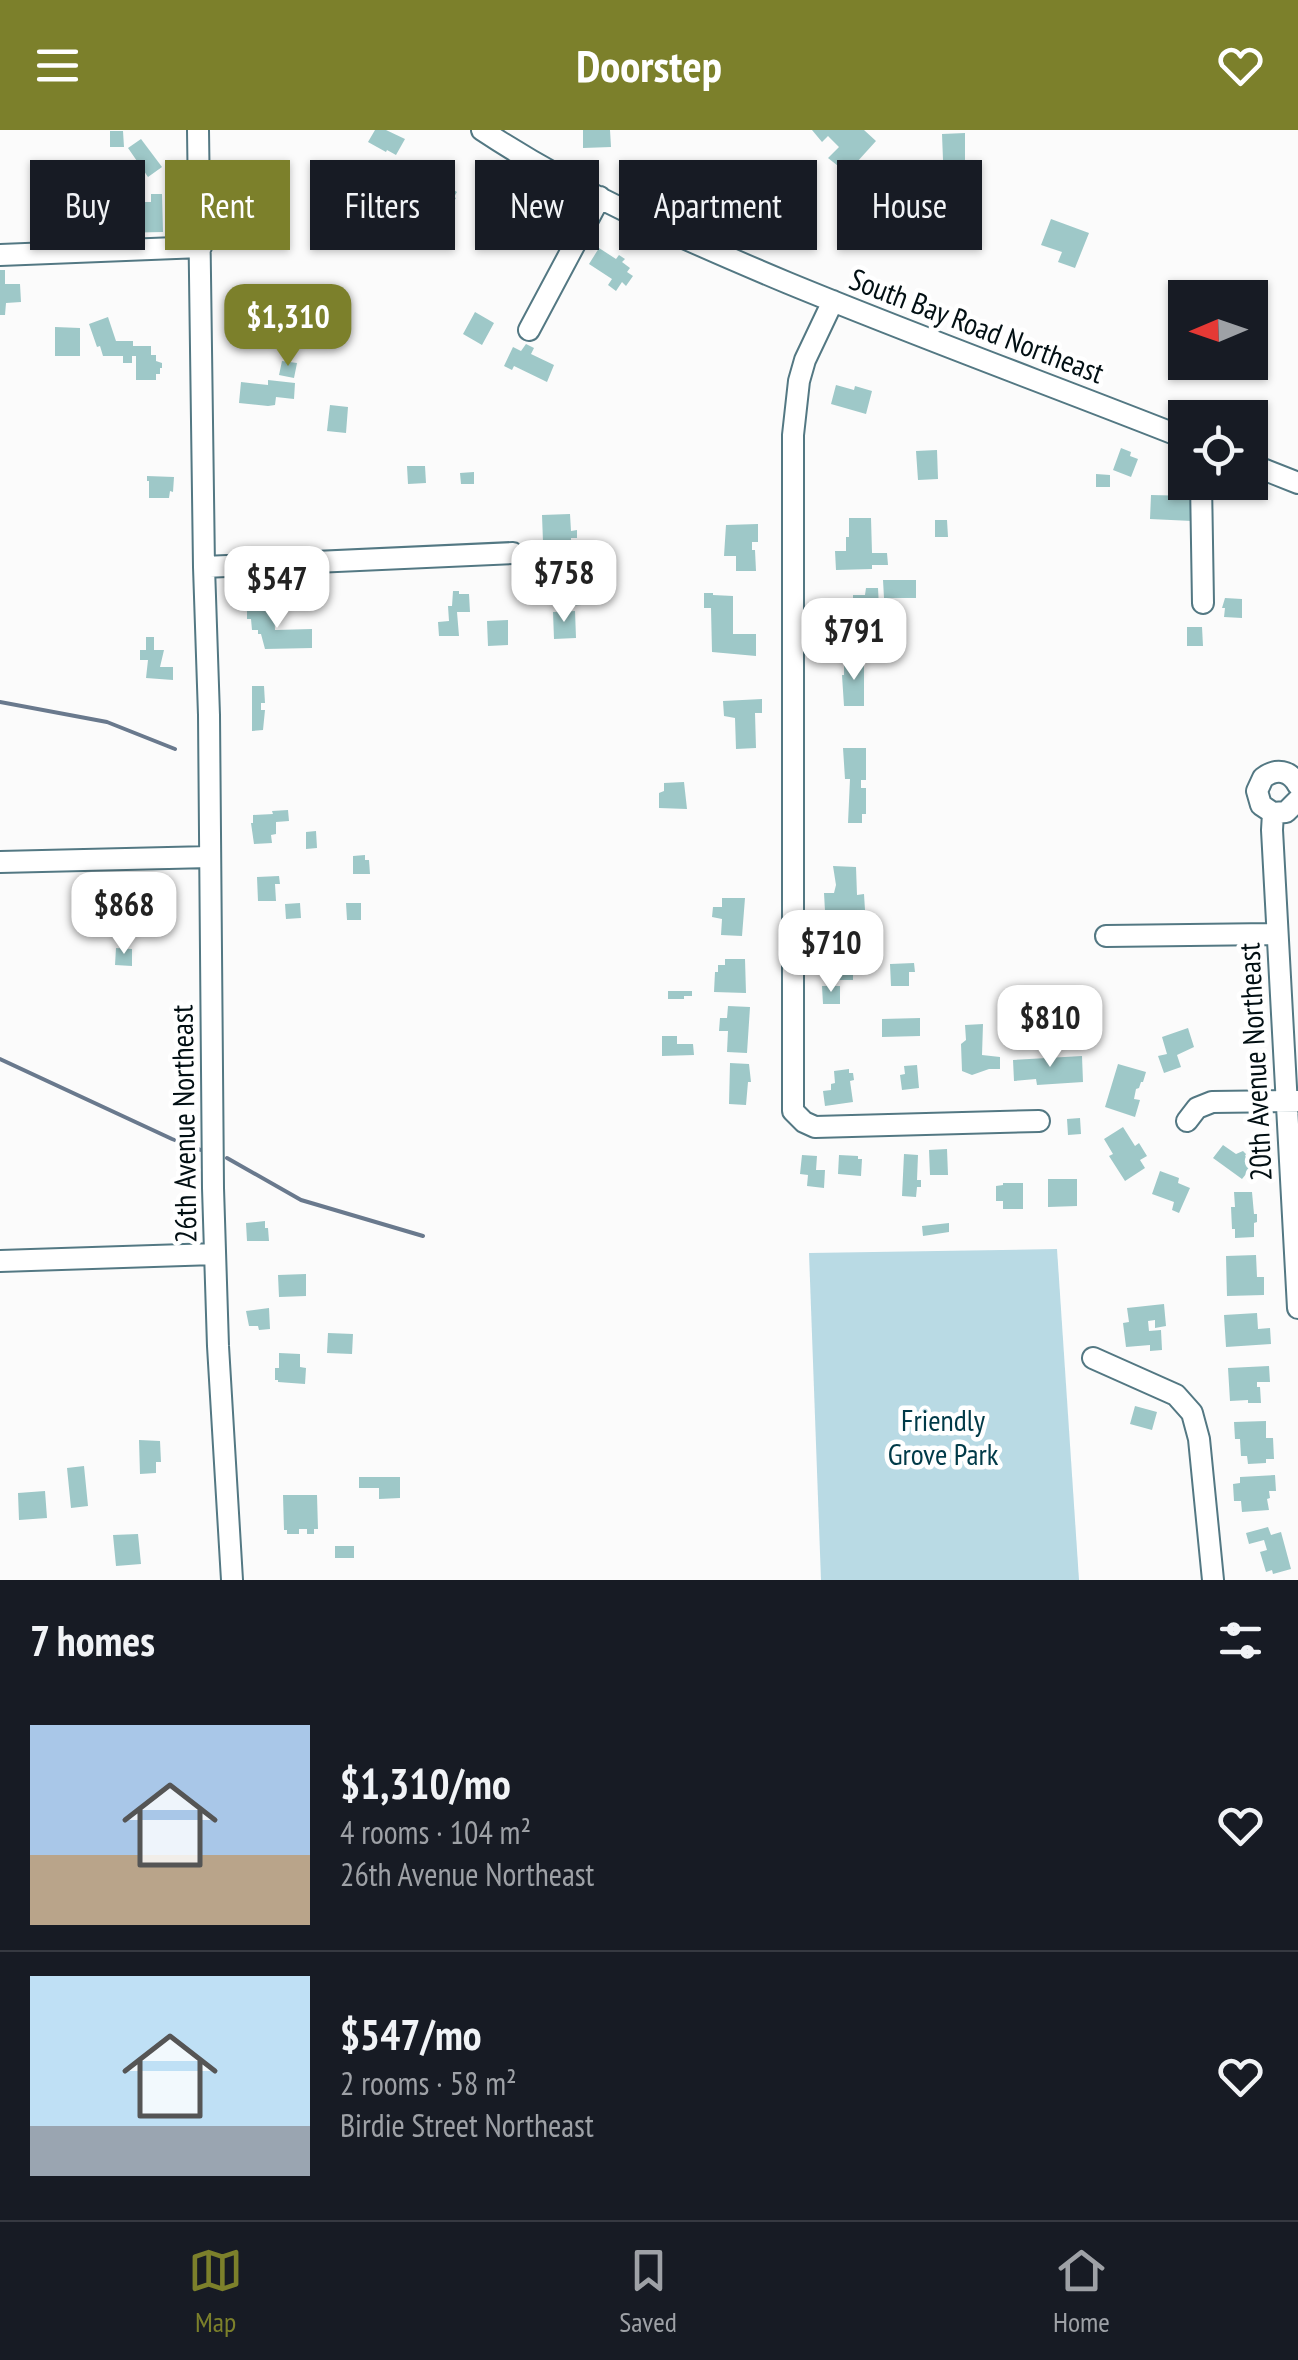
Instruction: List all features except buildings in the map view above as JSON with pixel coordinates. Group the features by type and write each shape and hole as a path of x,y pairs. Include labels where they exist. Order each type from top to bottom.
{"street":[{"name":"26th Avenue Northeast","path":"198,130 199,160"},
{"name":"South Bay Road Northeast","path":"482,130 680,237 1168,431"},
{"path":"529,330 600,197"},
{"path":"0,255 165,248"},
{"name":"26th Avenue Northeast","path":"201,250 215,1254 232,1580"},
{"path":"833,301 805,360 794,435 792,1111 815,1127 1040,1120"},
{"path":"1268,471 1298,483"},
{"path":"1202,500 1203,603"},
{"path":"204,567 513,553"},
{"name":"20th Avenue Northeast","path":"1298,785 1283,772 1268,774 1257,791 1266,810 1273,813 1276,934 1289,999 1298,1308"},
{"path":"1273,813 1292,809 1298,800"},
{"path":"0,862 210,857"},
{"path":"1106,936 1276,934"},
{"path":"1187,1122 1197,1108 1212,1102 1292,1101"},
{"path":"0,1261 215,1254"},
{"path":"1093,1358 1176,1395 1192,1413 1199,1439 1213,1580"}],"green space":[{"name":"Friendly Grove Park","path":"1057,1249 1079,1580 821,1580 809,1253"}],"waterway":[{"path":"0,702 107,722 175,749"},
{"path":"0,1059 201,1150"},
{"path":"227,1158 301,1200 423,1236"}]}
